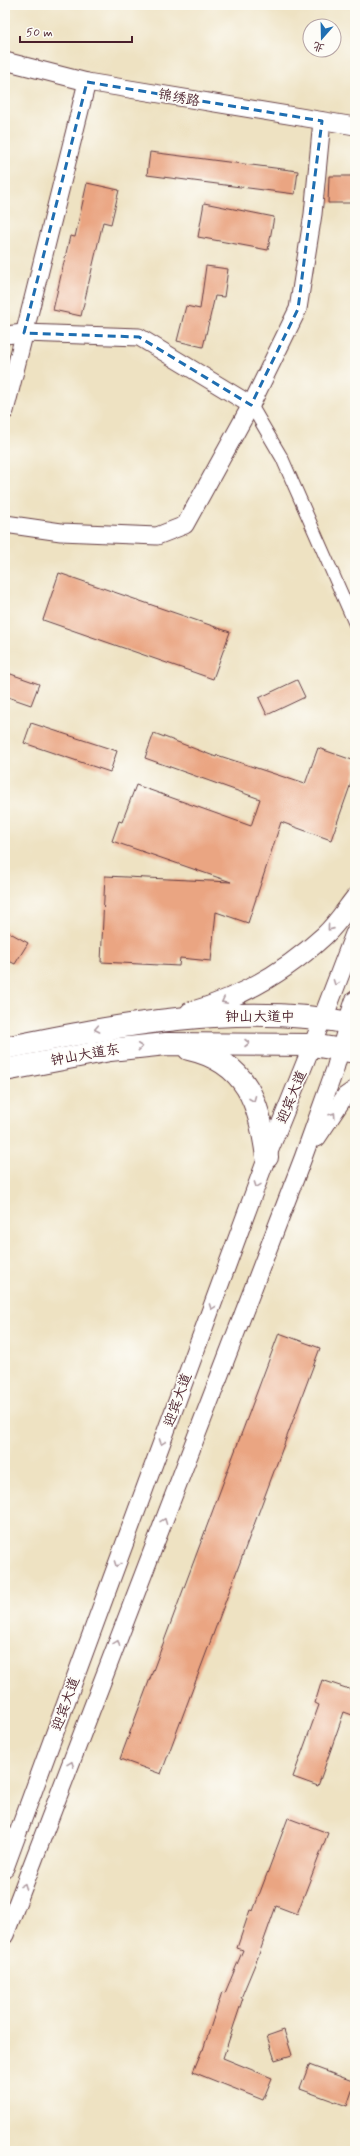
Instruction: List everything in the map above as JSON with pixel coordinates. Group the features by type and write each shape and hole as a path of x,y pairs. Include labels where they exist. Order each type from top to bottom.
{"highway":[{"name":"钟山大道中","path":"164,1020 256,1015 323,1018 351,1023"},
{"name":"钟山大道东","path":"5,1048 108,1027 164,1020"},
{"name":"钟山大道中","path":"166,1044 312,1045 348,1051"},
{"name":"钟山大道东","path":"5,1070 110,1050 166,1044"},
{"path":"166,1044 202,1052 224,1062 244,1081 253,1096 263,1126 267,1157"}],"main road":[{"path":"164,1020 217,1004 277,974 325,935 355,898"},
{"name":"迎宾大道","path":"323,1018 355,934"},
{"name":"迎宾大道","path":"351,1023 355,1001"}],"street":[{"name":"锦绣路","path":"5,61 87,82 355,126"},
{"path":"5,410 87,82"},
{"path":"5,524 61,532 157,536 185,525 251,405 298,309 313,214 322,121"},
{"path":"5,335 24,333 139,337 251,405 282,458 355,624"},
{"name":"迎宾大道","path":"5,1868 267,1157 323,1018"},
{"name":"迎宾大道","path":"5,1935 303,1158 348,1051 351,1023"},
{"path":"303,1158 345,1096 355,1089"}],"highlighted area":[{"path":"87,82 322,121 298,309 251,405 139,337 24,333"}],"building":[{"path":"150,152 298,171 295,194 147,175"},
{"path":"329,176 355,176 355,203 328,203"},
{"path":"87,183 119,190 111,224 103,222 81,316 53,310 70,236 75,237"},
{"path":"204,203 274,217 268,250 198,237"},
{"path":"206,266 228,269 224,297 215,296 203,347 177,341 186,306 200,309"},
{"path":"59,573 230,632 213,679 43,620"},
{"path":"5,672 39,684 31,705 5,696"},
{"path":"297,680 305,697 267,715 259,698"},
{"path":"31,723 117,751 110,772 24,743"},
{"path":"154,733 216,757 217,755 305,784 318,748 355,761 355,772 331,840 281,822 248,923 216,912 211,961 180,958 179,966 101,962 105,876 231,882 112,841 119,821 122,822 136,785 251,826 260,799 145,758"},
{"path":"5,930 28,943 15,964 5,959"},
{"path":"279,1333 320,1348 161,1774 120,1759"},
{"path":"322,1680 355,1691 355,1716 344,1712 318,1786 293,1777 319,1705 315,1703"},
{"path":"288,1818 328,1833 297,1914 276,1906 258,1957 241,1998 243,1998 223,2058 272,2078 263,2100 193,2072 203,2050 222,1992 225,1993 243,1950 237,1948 250,1910 253,1911"},
{"path":"284,2030 292,2055 275,2060 267,2036"},
{"path":"309,2065 355,2082 347,2106 300,2089"}]}
